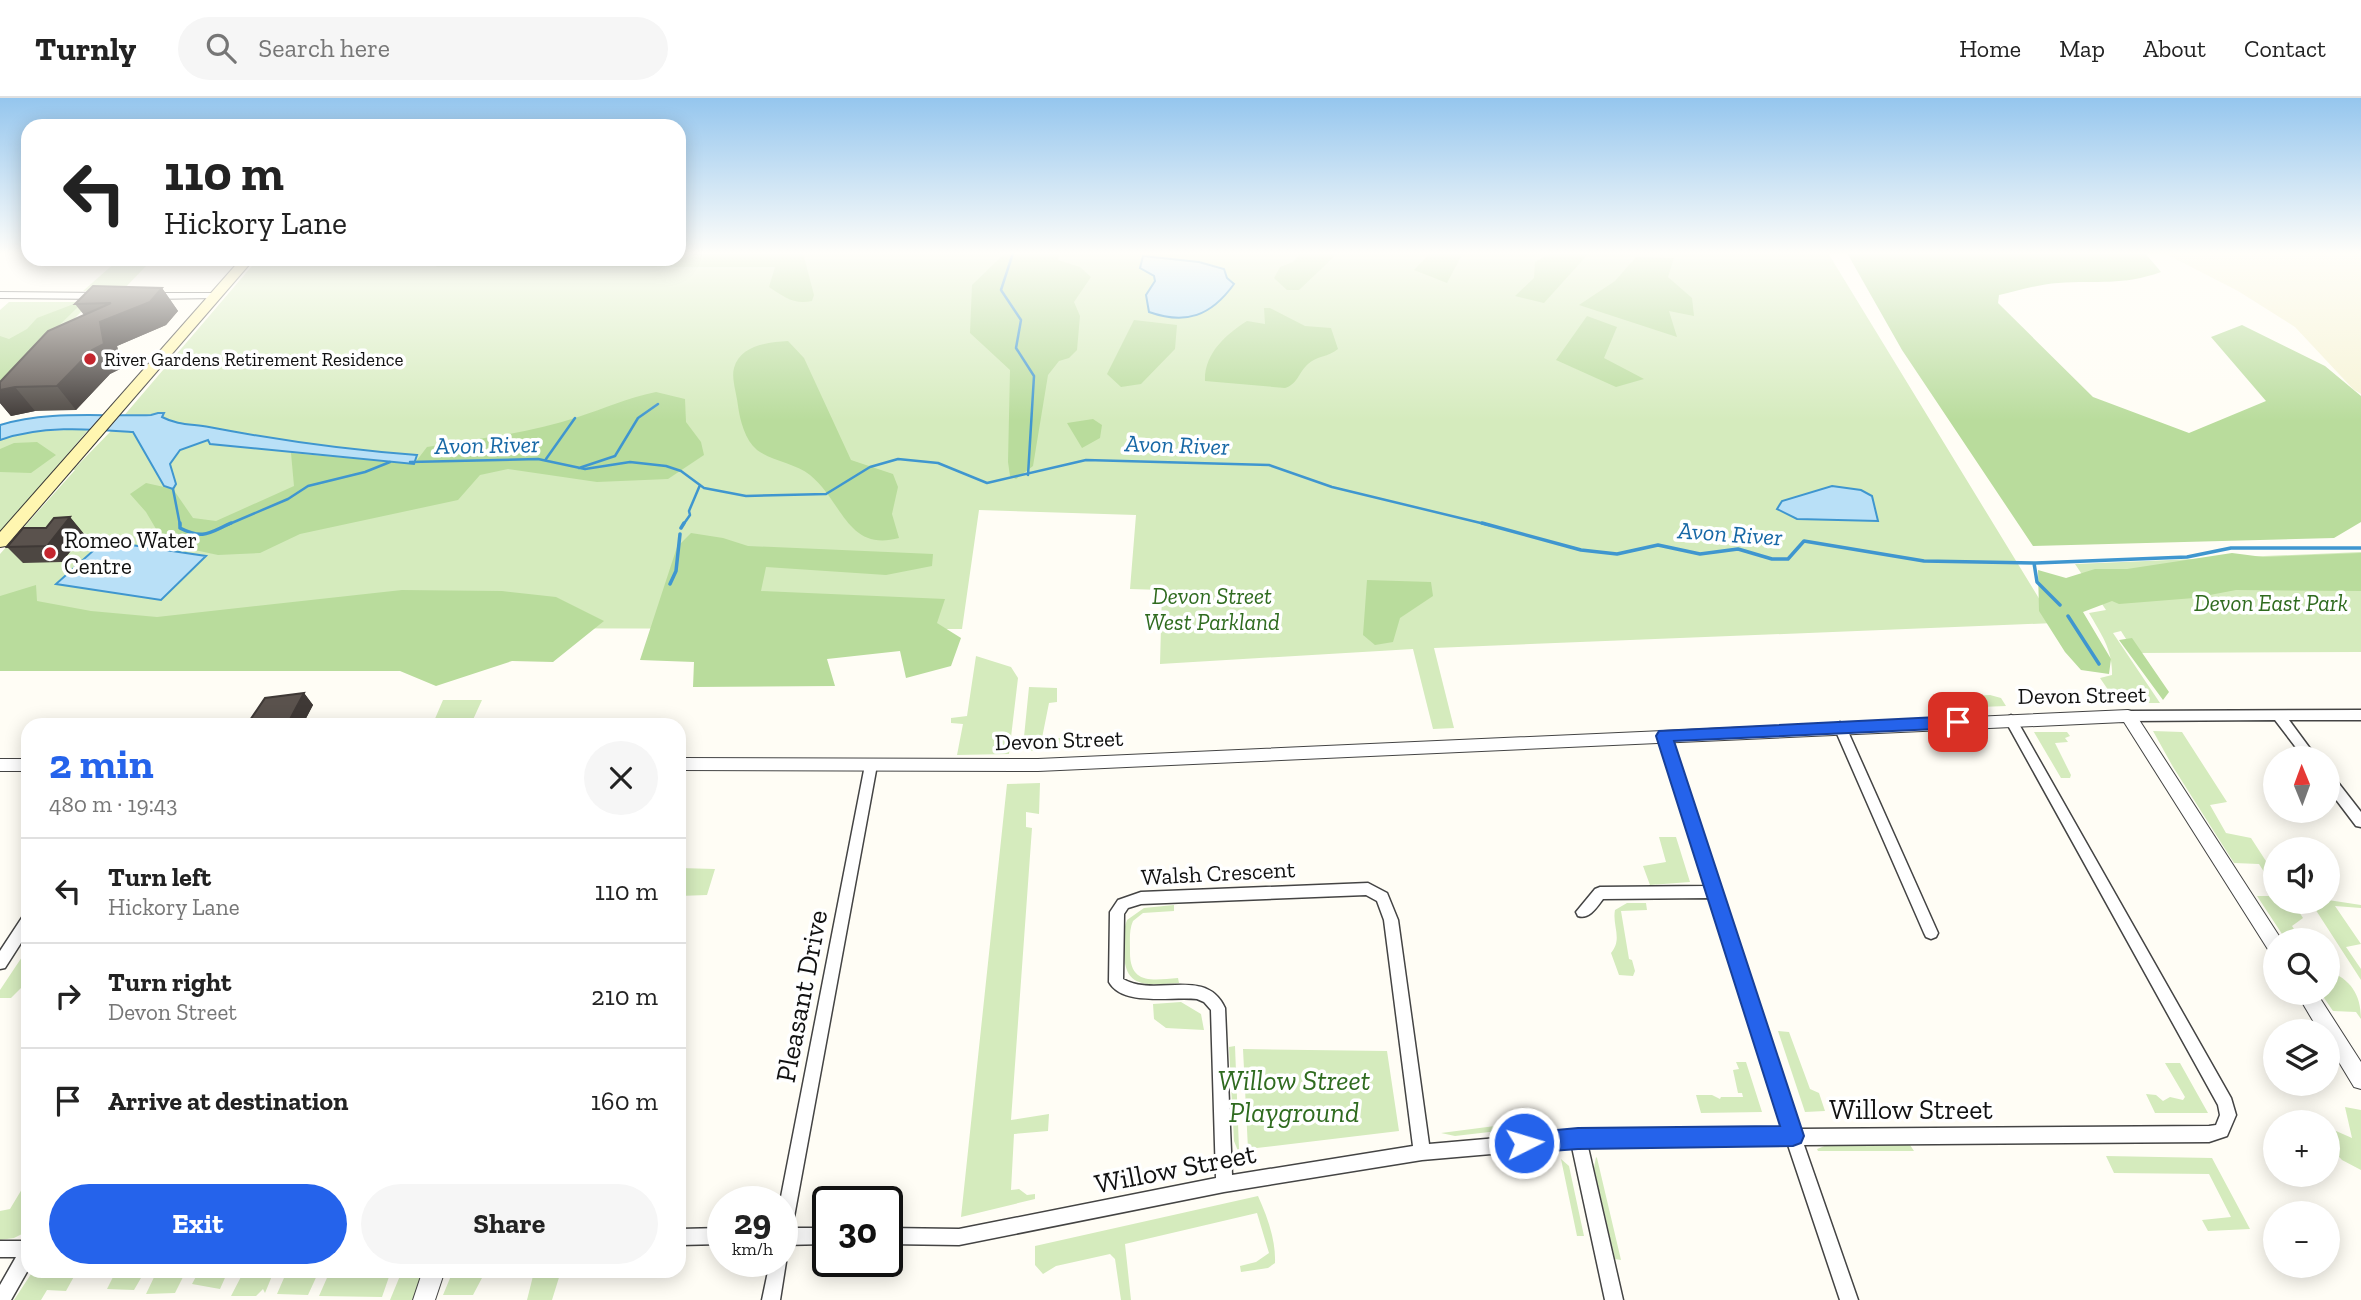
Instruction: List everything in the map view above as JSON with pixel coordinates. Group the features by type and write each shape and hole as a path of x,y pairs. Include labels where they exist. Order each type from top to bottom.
{"main road":[{"path":"0,542 204,309"}],"street":[{"path":"2278,715 2302,746"},
{"name":"Devon Street","path":"686,764 1038,765 2011,720 2128,716 2361,715"},
{"path":"2128,716 2263,928"},
{"name":"Willow Street","path":"903,1236 959,1237 1224,1184 1422,1152 1578,1139 2209,1134 2221,1131 2227,1124 2228,1115 2223,1099 2011,720"},
{"path":"1840,727 1931,933"},
{"path":"1664,736 1849,1300"},
{"path":"0,765 21,765"},
{"name":"Pleasant Drive","path":"792,1186 872,765"},
{"path":"2340,795 2361,822"},
{"name":"Walsh Crescent","path":"1224,1184 1219,1008 1213,999 1203,992 1137,992 1125,990 1116,982 1117,912 1123,904 1141,898 1363,889 1382,897 1391,920 1422,1152"},
{"path":"1583,912 1600,893 1714,892"},
{"path":"0,963 21,931"},
{"path":"2313,1005 2361,1080"},
{"path":"1578,1139 1614,1300"},
{"path":"686,1237 707,1236"},
{"path":"0,1249 21,1251"},
{"path":"1,1300 21,1264"},
{"path":"771,1300 775,1277"},
{"path":"424,1300 431,1278"}],"shaded area":[{"path":"2267,309 2361,309 2361,394 2353,389 2295,327"}],"green space":[{"path":"1,309 84,309 0,393"},
{"path":"60,309 76,309 0,383 0,336 9,339 27,329 37,318"},
{"name":"Devon Street West Parkland","path":"215,309 1862,309 2054,623 1434,648 1454,728 1433,729 1413,649 1160,664 1162,590 1130,589 1136,515 979,510 962,629 387,628 0,668 0,554 110,432"},
{"path":"971,309 1077,309 1080,316 1077,350 1069,358 1059,361 1048,375 1033,466 1016,479 1010,476 1008,462 1010,370 970,333"},
{"path":"1264,309 1272,309 1305,326 1331,328 1338,349 1311,361 1293,384 1285,388 1205,381 1212,354 1231,332 1247,321 1265,324"},
{"path":"1592,309 1693,309 1694,316 1669,311 1677,337"},
{"path":"1879,309 2004,309 2093,397 2189,433 2266,401 2211,337 2242,325 2325,366 2361,396 2361,522 2334,538 2033,546 1902,350"},
{"path":"1587,316 1617,327 1604,358 1644,379 1616,387 1556,360"},
{"path":"1134,320 1177,325 1175,349 1141,384 1121,387 1107,374"},
{"path":"788,341 804,358 851,460 893,474 898,487 892,514 899,538 868,538 857,531 810,475 763,454 749,441 740,417 734,382 733,372 737,360 756,346"},
{"path":"656,392 685,399 686,422 701,442 704,455 668,479 597,482 508,469 480,475 458,500 300,534 260,553 218,555 176,546 159,534 146,512 130,494 146,483 173,489 193,518 216,521 294,486 291,453 414,464 427,447 541,427"},
{"path":"1093,419 1102,425 1100,438 1082,448 1067,423"},
{"path":"89,429 0,533 0,440 23,432"},
{"path":"37,442 56,455 31,473 0,472 0,449 14,443"},
{"path":"691,533 723,538 748,546 933,554 932,566 886,575 766,567 761,591 945,599 937,623 961,638 951,666 906,678 900,651 827,659 835,686 693,687 694,662 640,660 677,547"},
{"name":"Devon East Park","path":"2361,552 2361,652 2135,653 2121,631 2113,633 2160,703 2117,703 2100,678 2112,675 2111,658 2089,613 2106,610 2075,564"},
{"path":"2232,553 2263,557 2361,553 2361,591 2236,590 2194,598 2119,604 2112,601 2083,612 2111,659 2109,674 2081,670 2065,652 2039,611 2038,570 2066,578 2095,569 2127,569"},
{"path":"1367,580 1431,582 1433,596 1400,618 1393,642 1375,645 1363,635"},
{"path":"36,585 37,601 91,611 157,617 402,590 502,591 556,597 604,621 553,662 512,661 436,686 400,671 0,671 0,596"},
{"path":"2132,638 2169,692 2163,700 2119,640"},
{"path":"976,656 1011,667 1018,678 1009,754 957,755 963,724 951,723 951,718 967,716"},
{"path":"1029,687 1057,688 1057,702 1049,703 1042,738 1060,738 1059,750 1026,751 1023,747"},
{"path":"1990,695 2001,698 2006,706 1955,708 1948,697"},
{"path":"443,700 482,700 474,718 435,718"},
{"path":"2153,731 2182,732 2227,802 2210,805 2226,833 2251,838 2263,856 2263,870 2259,864 2234,863"},
{"path":"2034,732 2067,732 2070,736 2065,738 2068,742 2055,743 2071,775 2070,778 2061,778"},
{"path":"1040,783 1039,814 1026,812 1026,827 1032,828 1011,1120 1049,1114 1048,1131 1014,1134 1011,1190 1019,1189 1027,1195 1035,1194 1035,1199 961,1217 1007,784"},
{"path":"1659,837 1676,837 1690,882 1650,885 1643,866 1666,862"},
{"path":"686,868 715,869 707,895 686,896"},
{"path":"2340,902 2361,905 2361,908 2340,906"},
{"path":"1627,903 1646,903 1647,910 1621,911 1629,959 1632,960 1635,971 1633,976 1619,975 1611,953 1617,937 1615,910"},
{"path":"1174,905 1174,911 1143,913 1133,921 1130,935 1131,961 1133,969 1144,978 1178,978 1179,983 1139,982 1132,978 1125,962 1124,934 1127,920 1144,908"},
{"path":"2340,913 2361,944 2346,947 2361,969 2361,980 2340,947 2340,928 2327,928 2318,914"},
{"path":"2269,914 2300,914 2303,918 2292,926 2293,928 2278,928"},
{"path":"21,958 21,988 11,998 0,998 0,990"},
{"path":"2340,976 2349,983 2357,995 2361,1019 2356,1012 2333,1011 2329,1005 2340,1005"},
{"path":"1181,1002 1201,1014 1204,1030 1166,1028 1154,1019 1153,1004"},
{"path":"1778,1031 1789,1032 1810,1089 1819,1093 1825,1111 1805,1112"},
{"path":"1235,1046 1238,1151 1234,1141 1229,1047"},
{"name":"Willow Street Playground","path":"1243,1049 1387,1051 1399,1131 1248,1149"},
{"path":"1736,1062 1746,1062 1762,1112 1701,1113 1696,1095 1712,1095 1720,1099 1743,1097 1742,1093 1738,1093 1733,1070 1739,1069"},
{"path":"2165,1063 2180,1063 2208,1113 2155,1113 2146,1094 2156,1095 2163,1101 2170,1097 2183,1100 2185,1097"},
{"path":"2345,1107 2361,1110 2361,1170 2340,1158 2340,1133 2352,1138"},
{"path":"1550,1119 1550,1125 1455,1136 1441,1133"},
{"path":"1827,1145 1910,1145 1914,1151 1818,1151 1817,1149"},
{"path":"2106,1156 2212,1158 2250,1229 2208,1231 2202,1220 2231,1217 2209,1174 2114,1173"},
{"path":"1596,1157 1621,1260 1615,1259 1594,1168"},
{"path":"1561,1159 1569,1166 1584,1236 1577,1236"},
{"path":"21,1191 21,1234 0,1240 0,1211 10,1209"},
{"path":"1258,1196 1268,1220 1274,1246 1275,1263 1268,1268 1241,1272 1240,1266 1256,1262 1269,1253 1257,1213 1125,1244 1131,1300 1121,1300 1115,1259 1110,1254 1056,1266 1043,1274 1035,1265 1035,1246"},
{"path":"28,1278 73,1278 66,1291 47,1290 41,1300 14,1300"},
{"path":"112,1278 141,1278 134,1290 107,1289"},
{"path":"154,1278 182,1278 175,1293 146,1294"},
{"path":"195,1278 225,1278 220,1289 192,1284"},
{"path":"240,1278 271,1278 265,1293 263,1289 256,1296 231,1296"},
{"path":"284,1278 316,1278 308,1295 277,1294"},
{"path":"327,1278 389,1278 382,1297 319,1296"},
{"path":"399,1278 425,1278 420,1300 390,1300"},
{"path":"450,1278 482,1278 473,1295 443,1295"},
{"path":"532,1278 559,1278 552,1300 527,1300"}],"water":[{"path":"1148,309 1208,309 1197,315 1175,318 1149,312"},
{"name":"Avon River","path":"164,413 162,417 179,423 338,447 417,455 414,464 210,444 208,440 180,450 170,464 176,484 173,489 164,486 133,432 49,430 0,440 0,425 18,420"},
{"path":"1832,486 1861,490 1872,496 1878,521 1797,519 1777,509 1782,501"},
{"path":"104,541 206,556 161,600 56,584"}],"building":[{"path":"97,309 132,309 100,322 104,344 92,350 57,386 0,390 0,382 48,331"},
{"path":"70,517 47,546 7,547 23,528 46,528 54,518"},
{"path":"304,693 291,718 251,718 265,698"}],"waterway":[{"path":"1014,309 1021,320 1016,348 1034,376 1028,473"},
{"path":"580,468 615,456 638,418 658,404"},
{"path":"546,459 575,418"},
{"name":"Avon River","path":"410,462 538,459 580,468"},
{"name":"Avon River","path":"700,485 746,496 826,494 870,467 898,459 938,463 987,483 1028,473"},
{"name":"Avon River","path":"1028,473 1086,460 1269,465 1332,487 1489,525"},
{"path":"227,525 288,499 308,486 365,472 390,462"},
{"name":"Avon River","path":"580,468 630,462 666,466 681,471 700,485"},
{"path":"683,525 690,515 689,511 700,485"},
{"path":"173,489 180,525"},
{"path":"180,525 180,528 188,532 200,534 231,523"},
{"path":"681,528 684,523"},
{"name":"Avon River","path":"1482,523 1581,550 1617,554 1658,545 1700,554 1738,549 1772,559 1788,559 1804,541 1924,561 2036,563 2187,557 2231,548 2361,548"},
{"path":"670,584 676,571 680,534"},
{"path":"2034,563 2037,582 2060,605"},
{"path":"2068,616 2099,664"}],"place":[{"name":"River Gardens Retirement Residence","path":"90,359"},
{"name":"Romeo Water Centre","path":"50,553"}],"route":[{"path":"1524,1143 1578,1139 1793,1136 1664,736 1958,722"}]}
